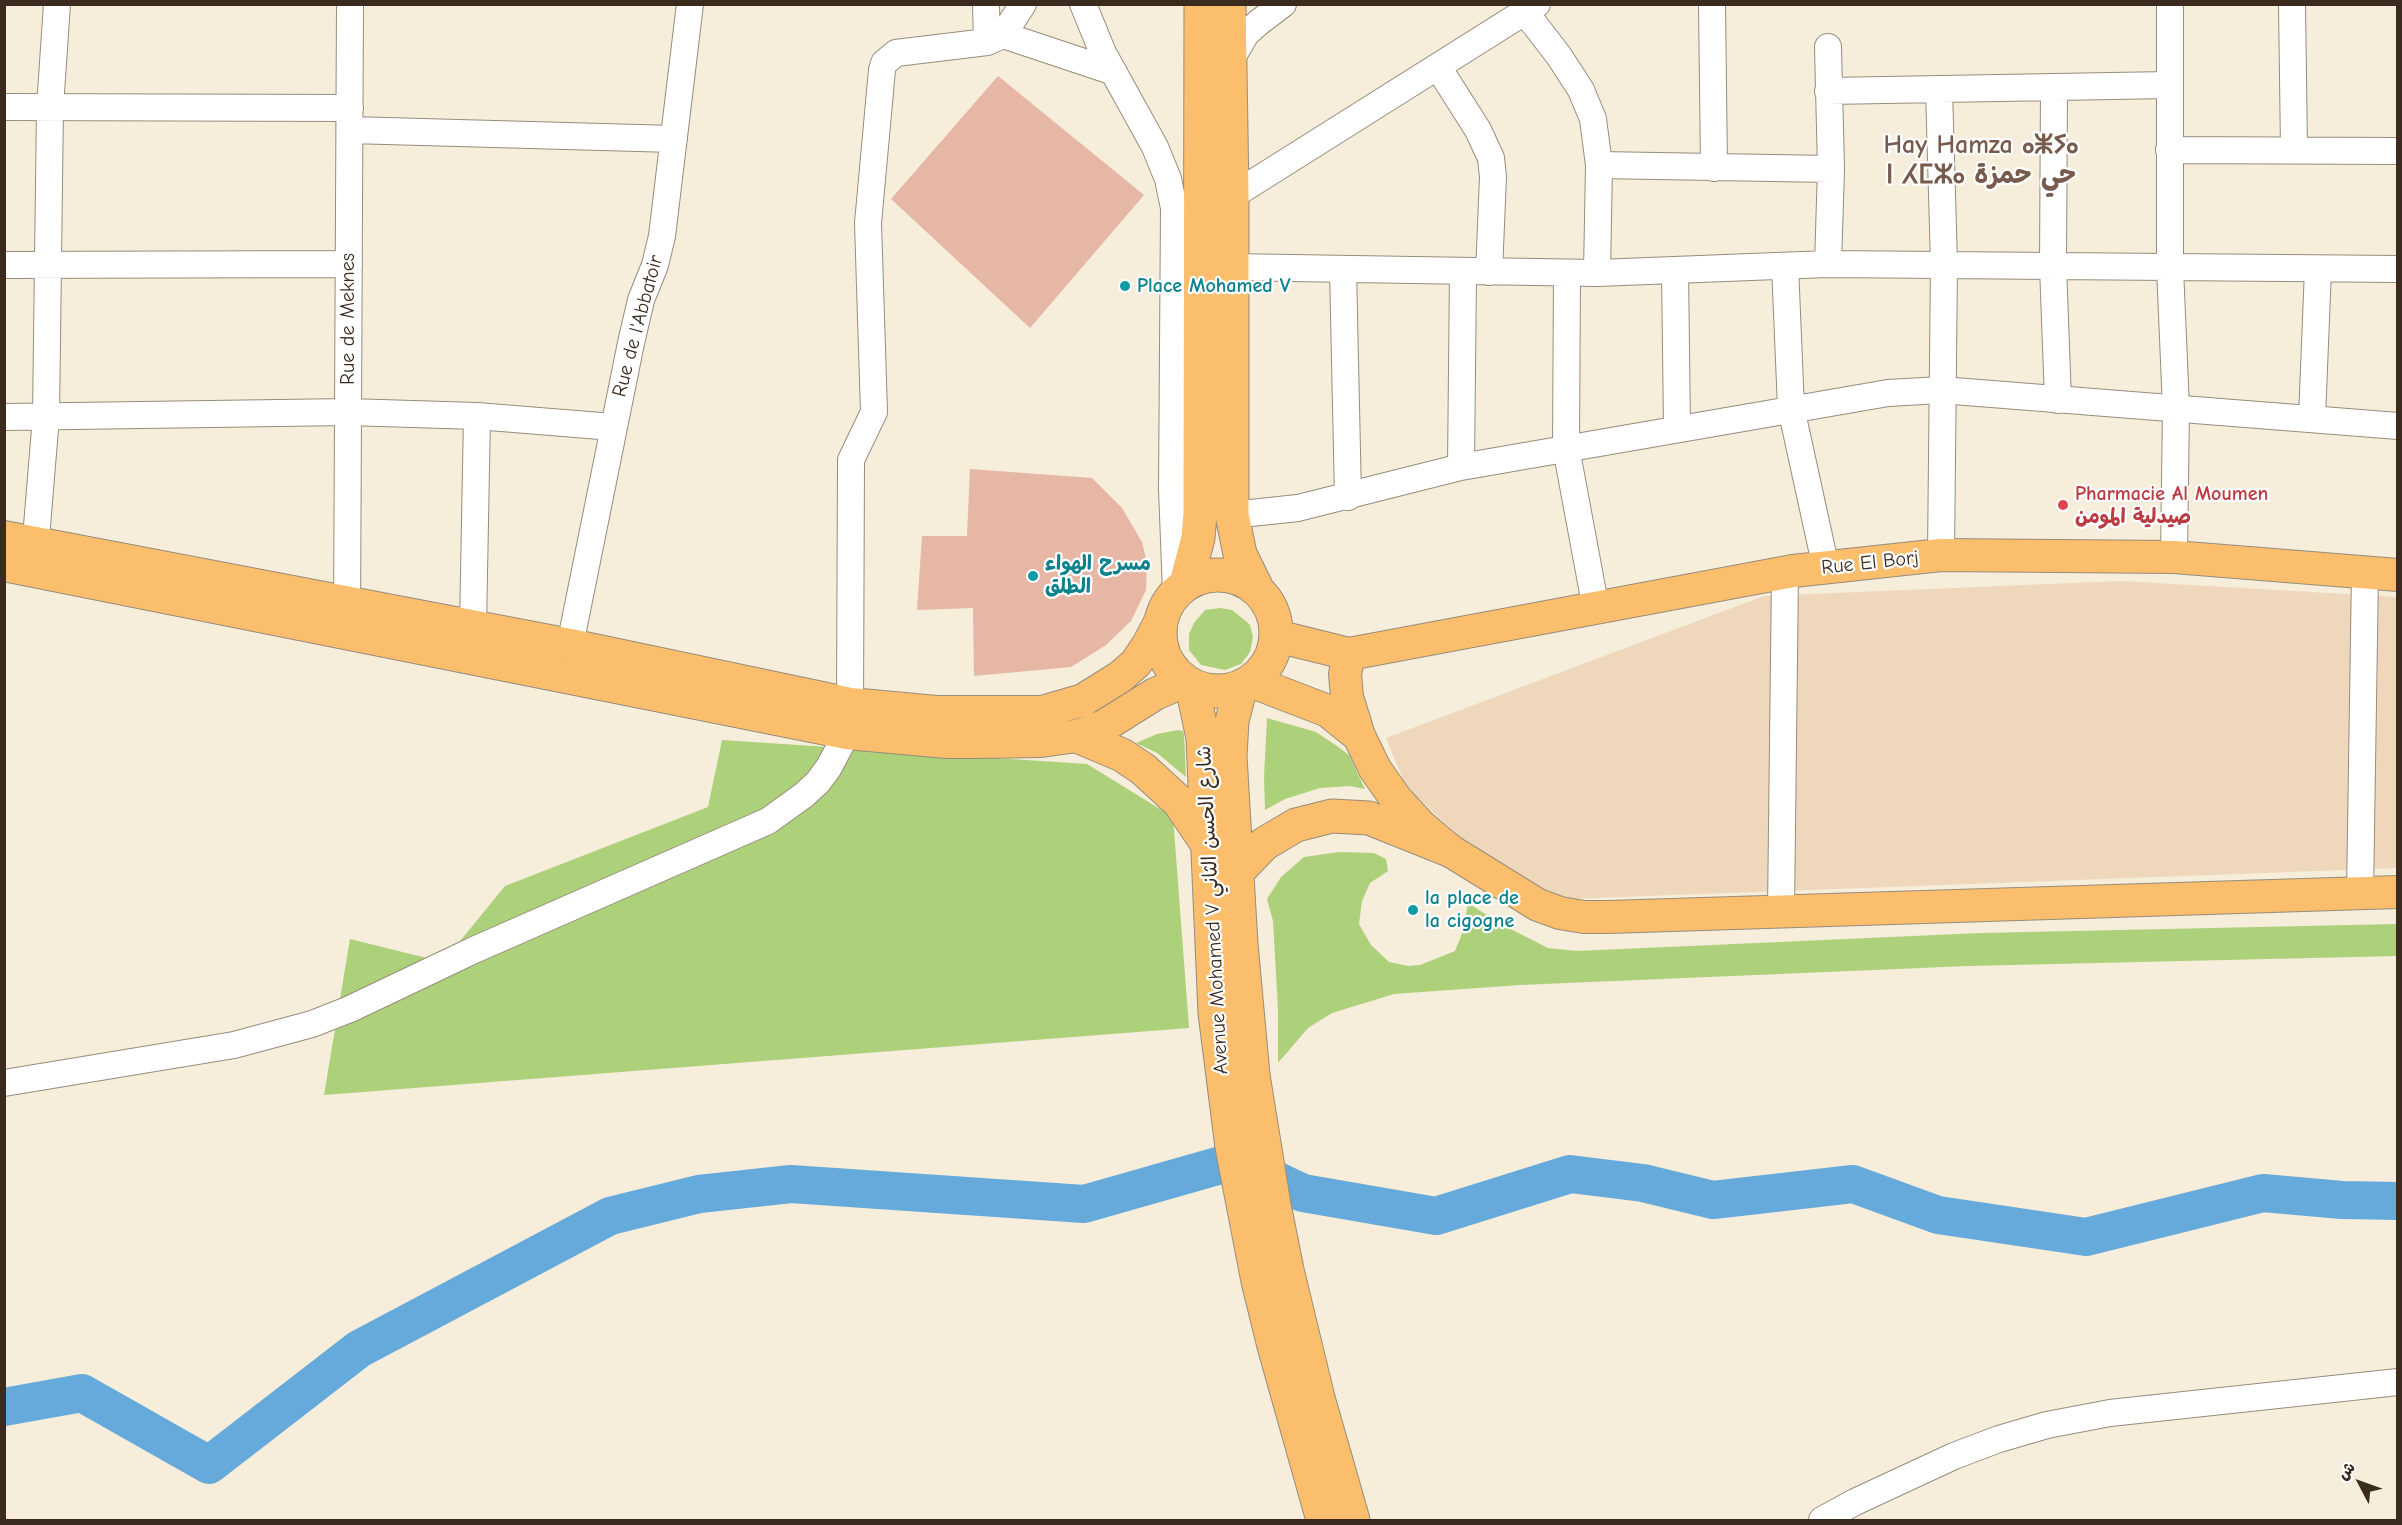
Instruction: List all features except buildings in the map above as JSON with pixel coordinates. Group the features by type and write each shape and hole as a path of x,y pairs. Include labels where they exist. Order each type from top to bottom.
{"highway":[{"path":"1200,4 1200,514 1193,561 1174,599 1161,648 1170,666 1189,683 1216,691 1245,684 1265,667 1273,652 1276,636 1274,619 1268,604 1258,591 1240,554 1232,515 1230,267 1232,196 1229,4"},
{"path":"1174,599 1200,577 1223,575 1246,581 1258,591"},
{"name":"Avenue Mohamed V شارع الحسن الثاني","path":"1189,683 1203,738 1206,842 1231,1012"},
{"name":"Avenue Mohamed V شارع الحسن الثاني","path":"1245,684 1234,712 1230,738 1237,872 1231,1012 1222,1080 1244,1214 1260,1292 1353,1521"},
{"path":"1077,736 1122,755 1162,784 1194,822 1206,842"},
{"path":"1237,872 1264,844 1296,825 1332,816 1369,818 1449,850"},
{"name":"Avenue Mohamed V شارع الحسن الثاني","path":"1305,1405 1323,1521"}],"main road":[{"path":"4,537 25,559 347,618 849,718 1021,713 1063,707 1083,700 1120,677 1136,663 1174,599"},
{"name":"Rue El Borj","path":"1348,654 1785,573 1941,555 2174,557 2397,575"},
{"path":"347,618 473,627 570,645 946,742 1041,741 1077,736 1104,726 1155,694 1189,683"},
{"path":"1276,636 1348,654 1345,674 1347,697 1359,736 1375,769 1396,799 1421,826 1449,850 1538,905 1560,913 1584,917 1608,917 2397,892"},
{"path":"1245,684 1322,708 1339,718 1359,736"}],"street":[{"path":"25,559 46,417 50,107 57,4"},
{"name":"Rue de Meknes","path":"347,618 350,4"},
{"name":"Rue de l'Abbatoir","path":"570,645 612,427 641,300 655,265 662,236 690,4"},
{"path":"986,4 995,39"},
{"path":"995,39 1023,4"},
{"path":"1083,4 1114,72 1155,147 1168,178 1174,208 1172,489 1174,599"},
{"path":"1229,63 1246,34 1283,4"},
{"path":"1712,4 1714,168"},
{"path":"2170,4 2170,268 2176,408 2174,557"},
{"path":"2292,4 2294,150"},
{"path":"1232,196 1531,8 1581,90 1593,119 1599,165 1597,273"},
{"path":"4,1083 234,1045 312,1024 768,821 804,795 818,782 834,758 849,718 851,460 874,412 868,223 884,63 896,53 995,39 1114,72"},
{"path":"1827,47 1830,169 1828,264"},
{"path":"1438,67 1478,130 1491,158 1493,177 1489,272"},
{"path":"1828,92 2169,85"},
{"path":"2054,87 2053,266 2058,400"},
{"path":"1939,89 1944,264 1941,555"},
{"path":"4,107 350,119 674,139"},
{"path":"2169,150 2397,151"},
{"path":"1599,165 1830,169"},
{"path":"4,265 349,264"},
{"path":"1230,267 1567,273 1828,264 2397,269"},
{"path":"1785,266 1791,408 1826,568"},
{"path":"2312,418 2318,269"},
{"path":"1343,270 1348,497"},
{"path":"1675,270 1677,429"},
{"path":"1461,467 1463,272"},
{"path":"1567,273 1566,448 1596,609"},
{"path":"1232,515 1298,508 1461,467 1870,394 1941,390 2397,426"},
{"path":"4,417 348,412 477,416 612,427"},
{"path":"473,627 477,416"},
{"path":"1781,912 1785,573"},
{"path":"2360,894 2365,573"},
{"path":"1821,1521 1855,1502 1954,1456 1999,1439 2047,1425 2110,1413 2397,1382"}],"shaded area":[{"path":"2121,581 2397,597 2397,868 1567,899 1541,893 1488,863 1415,795 1404,781 1386,738 1764,596"}],"green space":[{"path":"1220,608 1232,610 1247,622 1253,637 1250,652 1241,664 1225,670 1201,665 1189,650 1189,634 1194,623 1205,610"},
{"path":"1267,718 1316,732 1337,746 1349,755 1365,789 1350,786 1320,788 1285,799 1265,810"},
{"path":"1183,731 1184,734 1186,777 1157,753 1136,743 1157,734"},
{"path":"722,740 1087,764 1173,817 1189,1028 324,1095 350,939 443,962 505,886 708,807"},
{"path":"1339,852 1374,853 1386,859 1388,871 1370,883 1362,901 1359,924 1371,945 1389,962 1408,966 1420,965 1455,951 1463,931 1468,903 1501,924 1548,948 1577,951 1981,933 2397,924 2397,956 1968,966 1520,985 1394,994 1332,1013 1308,1028 1278,1063 1278,1009 1273,921 1267,899 1281,877 1304,857"}],"waterway":[{"path":"4,1407 82,1393 209,1465 359,1349 610,1216 699,1194 791,1184 1084,1204 1235,1161 1303,1193 1436,1216 1570,1174 1643,1183 1713,1200 1853,1184 1938,1215 2086,1237 2263,1193 2342,1200 2398,1201"}],"place":[{"name":"Place Mohamed V","path":"1125,286"},
{"name":"Pharmacie Al Moumen صيدلية المومن","path":"2063,505"},
{"name":"مسرح الهواء الطلق","path":"1033,576"},
{"name":"la place de la cigogne","path":"1413,910"}],"district":[{"name":"Hay Hamza ⴰⵥⵢⴰ ⵏ ⵃⵎⵣⴰ حي حمزة","path":"1981,161"}]}
